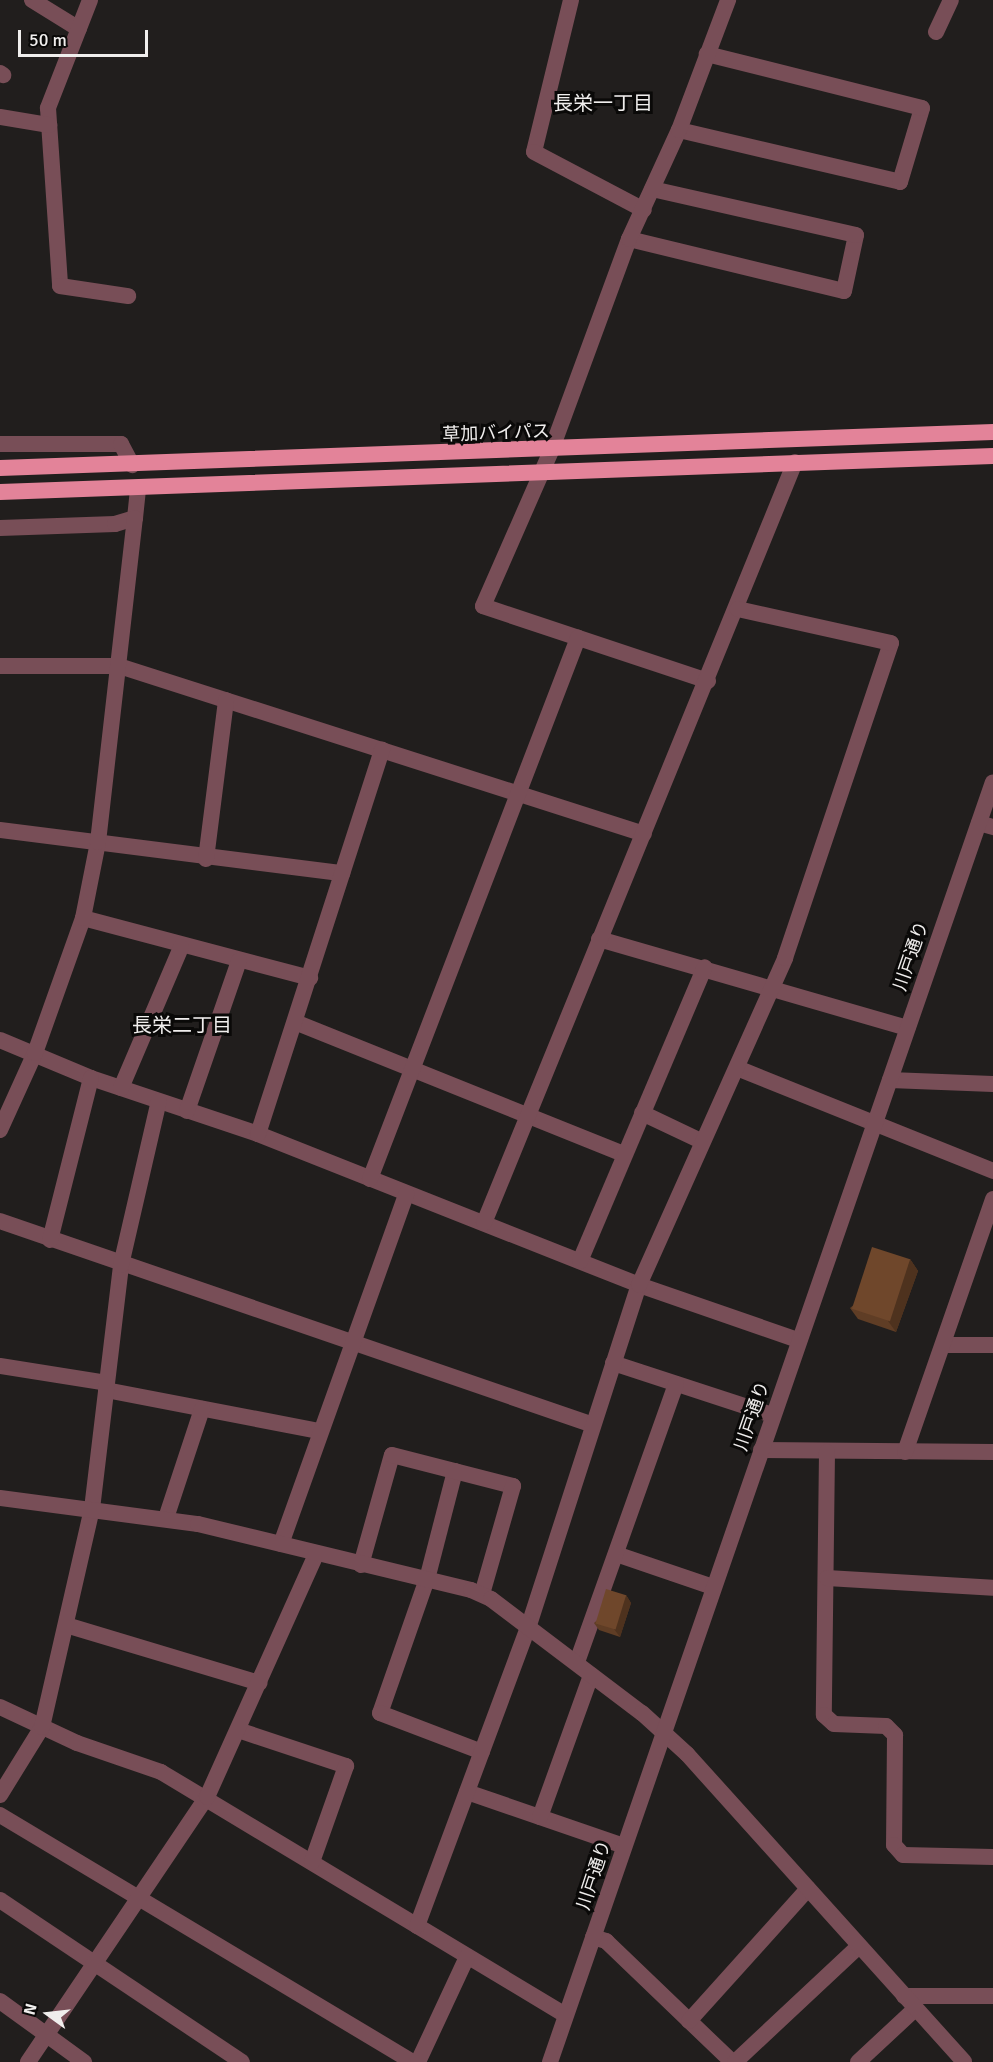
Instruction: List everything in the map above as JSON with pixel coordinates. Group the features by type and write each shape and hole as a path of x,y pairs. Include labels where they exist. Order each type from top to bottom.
{"highway":[{"name":"草加バイパス","path":"0,468 551,451 993,432"},
{"path":"0,492 138,489 539,471 993,456"}],"street":[{"path":"32,0 79,29"},
{"path":"90,0 48,108 60,286 128,296"},
{"path":"571,0 534,152 644,210"},
{"path":"708,681 483,606 539,471 551,451 629,239 679,130 728,0"},
{"path":"936,32 951,0"},
{"path":"679,130 900,182 922,108 707,54"},
{"path":"0,117 49,125"},
{"path":"629,239 844,291 856,235 652,189"},
{"path":"0,444 121,444 132,465"},
{"path":"484,1223 526,1114 738,609 795,462"},
{"path":"0,1130 35,1053 83,918 98,842 138,489"},
{"path":"0,528 115,524 135,518"},
{"path":"417,1926 529,1625 639,1286 701,1142 772,988 891,643 738,609"},
{"path":"370,1179 521,794 578,638"},
{"path":"0,666 119,666 382,748 644,834"},
{"path":"206,859 226,700"},
{"path":"258,1134 382,748"},
{"name":"川戸通り","path":"550,2062 662,1730 907,1028 986,825 993,783"},
{"path":"0,830 206,859 342,873"},
{"path":"83,918 181,947 310,978"},
{"path":"599,939 705,967 907,1028"},
{"path":"121,1088 181,947"},
{"path":"187,1110 239,961"},
{"path":"580,1261 623,1154 705,967"},
{"path":"295,1022 623,1154"},
{"path":"0,1040 121,1088 258,1134 639,1286 798,1340"},
{"path":"737,1068 993,1171"},
{"path":"50,1240 91,1077"},
{"path":"890,1080 993,1083"},
{"path":"0,1795 42,1727 66,1625 92,1509 121,1265 159,1101"},
{"path":"642,1113 701,1142"},
{"path":"281,1544 318,1431 406,1194"},
{"path":"905,1452 944,1346 993,1199"},
{"path":"0,1221 121,1265 593,1425"},
{"path":"944,1346 993,1345"},
{"path":"613,1363 772,1415"},
{"path":"0,1366 318,1431"},
{"path":"577,1662 676,1384"},
{"path":"166,1518 202,1409"},
{"path":"761,1450 993,1452"},
{"path":"827,1452 824,1715 834,1724 886,1726 895,1735 894,1845 903,1855 993,1857"},
{"path":"361,1565 392,1455 513,1486 482,1594"},
{"path":"455,1472 427,1579 380,1713 482,1752"},
{"path":"0,1498 166,1518 482,1594 529,1625 662,1730 964,2062"},
{"path":"28,2062 207,1797 316,1554"},
{"path":"616,1554 713,1587"},
{"path":"827,1578 993,1588"},
{"path":"66,1625 259,1683"},
{"path":"540,1817 591,1675"},
{"path":"0,1707 42,1727 161,1772 207,1797 467,1957 566,2015"},
{"path":"238,1730 346,1766 312,1862"},
{"path":"467,1791 624,1846"},
{"path":"0,1815 412,2062"},
{"path":"689,2021 808,1889"},
{"path":"0,1900 242,2062"},
{"path":"593,1937 606,1941 734,2062 859,1946"},
{"path":"418,2062 467,1957"},
{"path":"858,2062 910,2003 993,1996"},
{"path":"0,2001 84,2062"}],"building":[{"path":"872,1247 910,1259 890,1321 852,1309"},
{"path":"606,1589 626,1595 616,1630 595,1623"}],"district":[{"name":"長栄一丁目","path":"603,103"},
{"name":"長栄二丁目","path":"182,1025"}]}
